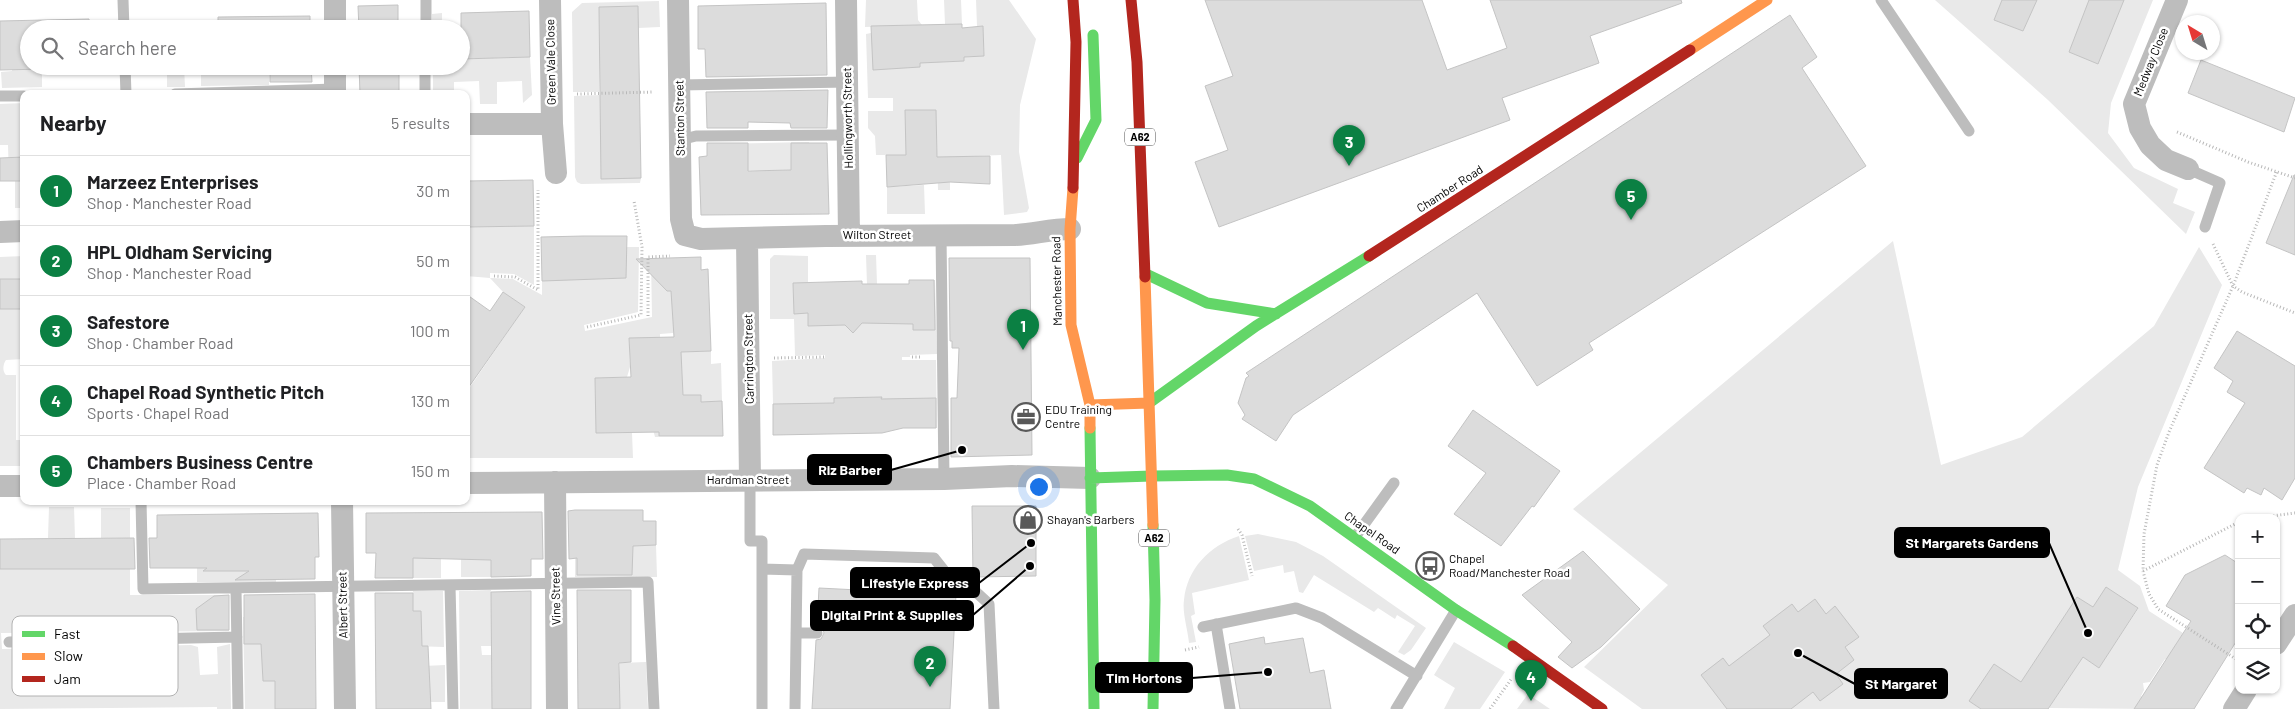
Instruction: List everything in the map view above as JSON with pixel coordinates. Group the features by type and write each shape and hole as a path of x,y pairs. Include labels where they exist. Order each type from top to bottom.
{"main road":[{"name":"Manchester Road","path":"1073,0 1076,42 1074,164 1070,229 1070,325 1090,405 1094,709"},
{"name":"A62","path":"1131,0 1137,62 1146,274 1155,600 1153,709"},
{"name":"Chamber Road","path":"1149,403 1194,368 1276,314 1444,210 1759,2"},
{"path":"1074,164 1096,120 1093,24"},
{"path":"1146,274 1207,303 1276,314"},
{"path":"1090,405 1149,403"},
{"name":"Chapel Road","path":"1090,478 1227,475 1254,479 1310,506 1456,610 1528,655 1602,709"}],"street":[{"path":"335,0 335,20"},
{"name":"Green Vale Close","path":"547,178 552,124 550,0"},
{"name":"Stanton Street","path":"678,0 681,219 684,235"},
{"name":"Hollingworth Street","path":"846,0 849,236"},
{"name":"Medway Close","path":"2177,0 2134,104 2140,128 2150,145 2166,160 2188,169"},
{"path":"335,75 335,90"},
{"name":"Green Vale Close","path":"470,124 552,124"},
{"name":"Wilton Street","path":"684,235 701,239 746,239 1033,234 1049,229 1070,229"},
{"path":"0,232 20,231"},
{"name":"Carrington Street","path":"746,239 750,480"},
{"name":"Hardman Street","path":"470,483 944,479 1012,476 1090,478"},
{"name":"Vine Street","path":"555,482 557,709"},
{"path":"0,486 20,486"},
{"name":"Albert Street","path":"342,505 344,709"},
{"path":"2280,638 2295,615"},
{"path":"2234,709 2243,694"}],"lane":[{"path":"123,0 124,20"},
{"path":"426,0 426,20"},
{"path":"1881,0 1969,131"},
{"path":"125,75 126,90"},
{"path":"425,75 425,90"},
{"path":"680,84 848,82"},
{"path":"0,96 20,96"},
{"path":"680,140 696,136 848,135"},
{"name":"Medway Close","path":"2188,169 2220,183 2205,226"},
{"path":"940,235 944,479"},
{"path":"750,480 750,542 762,541 762,709"},
{"path":"1355,537 1394,483"},
{"path":"140,505 143,589 648,582 654,709"},
{"path":"795,709 797,570 804,554 934,558 957,587 976,592 989,604 994,709"},
{"path":"762,569 797,570"},
{"path":"450,586 453,709"},
{"path":"236,589 238,709"},
{"path":"1203,627 1296,608 1322,618 1417,676"},
{"path":"1396,709 1456,610"},
{"path":"1216,624 1230,709"},
{"path":"796,633 817,633"},
{"path":"178,638 237,637"}],"path":[{"path":"569,94 654,92"},
{"path":"2140,128 2170,130 2248,162 2295,178"},
{"path":"2235,658 2158,609 2149,594 2143,571 2144,534 2157,465 2169,432 2233,286 2277,171"},
{"path":"494,276 515,277 538,290 547,178"},
{"path":"587,327 641,315 642,247 634,200"},
{"path":"2205,226 2233,286 2242,292 2295,313"},
{"path":"648,316 648,256 671,256"},
{"path":"767,359 824,357"},
{"path":"2280,515 2295,513"},
{"path":"2143,571 2235,524"},
{"path":"1238,529 1242,535 1252,576"},
{"path":"1490,709 1513,677"}],"shaded area":[{"path":"866,0 917,0 918,20 922,25 865,27"},
{"path":"944,0 961,0 962,24 945,24"},
{"path":"976,0 1009,0 1036,39 1020,105 1019,152 1029,208 1027,212 1004,215 1001,155 950,157 950,190 938,190 936,110 923,110 906,155 876,155 875,136 868,128 868,111 893,111 893,98 868,98 866,34 871,33 920,67 920,54 932,25 940,24 942,62 963,61 964,57 984,56 983,26 977,26"},
{"path":"1935,0 2002,0 1995,20 2023,31 2036,0 2153,0 2111,103 2108,133 2134,168 2178,189 2173,203 2195,212 2186,234 2048,100"},
{"path":"659,1 660,27 638,28 637,6 599,7 599,92 573,92 572,12 582,3"},
{"path":"442,13 442,20 432,20 432,14"},
{"path":"530,57 532,95 523,103 522,81 497,82 497,104 480,104 479,81 454,82 454,90 433,90 433,75 470,75 470,59"},
{"path":"12,60 20,63 20,75 42,75 42,87 2,88 1,72 12,71"},
{"path":"167,75 184,75 185,87 167,87"},
{"path":"201,75 270,75 269,85 201,86"},
{"path":"600,95 602,178 641,178 640,183 581,184 577,182 575,177 574,96"},
{"path":"20,103 20,208 15,208 15,179 9,179 8,145 0,145 0,104"},
{"path":"809,142 809,170 719,170 718,144"},
{"path":"924,185 925,214 887,214 887,187"},
{"path":"534,226 534,285 514,274 490,273 490,278 470,276 470,227"},
{"path":"1893,241 1941,465 2022,437 2154,326 2199,247 2222,285 2138,487 2118,570 2140,586 2149,611 2183,633 2176,644 2186,650 2176,665 2165,659 2150,682 2143,683 2144,690 2141,696 2152,704 2149,709 2049,708 2083,657 2099,668 2138,609 2107,588 2093,607 2077,597 2021,682 1994,664 1970,701 1981,709 1642,709 1584,667 1668,585 1573,509"},
{"path":"626,247 639,247 638,312 584,325 585,331 652,317 651,259 668,269 701,268 671,288 677,329 673,329 673,333 660,334 660,346 674,352 711,351 711,364 721,363 722,401 701,402 701,395 693,395 693,403 658,390 659,437 655,437 629,339 630,367 627,377 595,378 596,433 632,433 633,458 470,458 470,387 525,307 503,292 490,278 513,279 542,295 542,280 626,278"},
{"path":"774,255 808,256 808,283 793,283 794,313 808,313 808,326 846,320 846,326 851,330 868,315 866,255 876,255 877,284 871,284 933,317 932,280 935,280 937,354 910,355 910,357 902,357 902,360 936,360 937,428 925,428 881,399 881,397 860,398 860,434 854,434 854,397 834,398 834,403 773,404 772,361 825,358 825,355 795,356 794,319 770,319 770,259"},
{"path":"20,256 20,279 0,279 0,257"},
{"path":"20,308 20,359 6,360 3,368 6,375 16,375 16,440 20,440 20,466 0,466 0,309"},
{"path":"49,507 74,507 75,538 48,538"},
{"path":"101,508 130,508 130,595 229,595 229,631 178,631 178,616 12,616 12,633 1,633 2,649 12,649 12,696 178,696 178,645 198,647 200,675 218,674 217,647 230,644 231,709 217,709 217,707 0,709 0,569 124,569 124,538 101,538"},
{"path":"1258,534 1296,542 1323,556 1426,628 1411,650 1404,655 1398,652 1415,626 1397,615 1395,619 1378,608 1374,612 1314,575 1303,593 1299,592 1294,571 1284,573 1283,565 1254,571 1245,536"},
{"path":"1239,536 1249,580 1192,593 1195,614 1191,616 1196,642 1189,643 1184,605 1186,589 1190,578 1201,560 1209,552 1228,540"},
{"path":"656,545 657,577 575,577 575,548 607,561 633,562 633,546"},
{"path":"516,549 516,577 461,577 461,550"},
{"path":"404,551 441,551 441,578 404,578"},
{"path":"197,556 276,556 276,582 197,582"},
{"path":"491,590 492,646 481,646 482,655 492,655 492,709 460,709 459,591"},
{"path":"413,591 443,591 444,647 413,646 421,622 421,611 413,611"},
{"path":"274,616 274,644 262,671 263,681 275,681 275,709 245,709 243,617"},
{"path":"1454,642 1505,672 1480,709 1444,709 1455,688 1434,675"},
{"path":"646,662 648,709 620,709 620,663"},
{"path":"445,665 445,702 413,702 424,666"},
{"path":"1528,694 1550,709 1517,709"}],"building":[{"path":"1205,0 1422,0 1447,70 1507,48 1490,0 1681,0 1682,3 1590,36 1599,63 1502,98 1510,120 1219,227 1195,162 1228,150 1205,86 1233,76"},
{"path":"2002,0 2037,0 2023,31 1994,20"},
{"path":"2089,0 2124,0 2098,64 2069,52"},
{"path":"826,3 827,75 706,77 705,49 698,49 698,6"},
{"path":"398,5 398,20 359,20 358,6"},
{"path":"638,6 641,178 601,179 599,7"},
{"path":"529,11 530,57 470,59 470,20 461,20 461,13"},
{"path":"1790,15 1817,57 1802,68 1866,166 1589,343 1593,350 1537,386 1477,293 1293,415 1276,441 1242,419 1245,415 1238,403 1246,378 1249,376 1246,373"},
{"path":"310,16 310,20 218,20 218,17"},
{"path":"89,19 89,20 44,20"},
{"path":"0,21 20,21 20,70 0,70"},
{"path":"962,24 962,28 983,26 984,56 964,57 964,61 920,63 920,67 873,70 871,26"},
{"path":"2201,60 2295,98 2284,132 2188,93"},
{"path":"270,75 312,75 312,82 270,82"},
{"path":"359,75 399,75 399,90 360,90"},
{"path":"828,90 827,128 791,128 790,123 748,122 748,128 707,128 706,92"},
{"path":"905,110 936,110 937,157 990,156 990,184 950,182 887,187 886,155 906,155"},
{"path":"707,143 748,143 748,171 791,170 791,143 827,143 829,214 701,215 699,157 707,156"},
{"path":"20,157 20,181 0,181 0,158"},
{"path":"2295,175 2295,255 2266,243"},
{"path":"533,180 534,226 470,227 470,181"},
{"path":"627,236 626,278 542,281 541,237"},
{"path":"701,257 701,270 708,269 711,351 681,352 683,395 701,395 701,402 722,401 723,436 659,436 659,432 596,433 595,378 631,377 629,338 674,337 671,291 667,291 636,259"},
{"path":"949,258 1030,258 1032,455 951,457 951,398 957,398 959,348 952,348 952,341 950,341"},
{"path":"0,279 20,279 20,309 0,309"},
{"path":"909,280 934,280 935,330 913,330 913,324 862,323 853,333 845,325 808,326 808,313 794,314 793,283 862,281 862,284 909,284"},
{"path":"503,292 525,307 470,385 470,297 490,311"},
{"path":"2237,331 2295,366 2295,478 2282,500 2264,488 2261,495 2247,488 2244,493 2204,468 2245,403 2227,392 2233,381 2214,368"},
{"path":"882,397 881,399 936,398 936,428 903,428 882,433 773,435 773,404 834,403 834,398"},
{"path":"1473,410 1560,471 1534,507 1532,506 1501,546 1454,514 1486,473 1448,446"},
{"path":"972,506 1036,506 1036,576 973,577"},
{"path":"643,510 643,521 656,521 656,545 633,546 632,575 577,575 577,558 569,559 568,511"},
{"path":"542,512 543,559 531,559 531,576 491,577 491,560 413,558 413,578 375,578 376,553 366,553 366,513"},
{"path":"318,513 319,557 315,557 315,579 235,580 249,571 203,571 207,568 150,568 149,538 157,538 157,515"},
{"path":"134,538 135,569 0,569 0,539"},
{"path":"1583,551 1640,609 1601,647 1572,668 1558,657 1572,642 1522,595"},
{"path":"2225,555 2235,561 2235,643 2194,709 2134,709 2191,621 2166,606 2185,575"},
{"path":"2106,587 2138,608 2099,668 2083,657 2048,709 1981,709 1969,701 1994,664 2021,682 2077,597 2093,607"},
{"path":"819,588 956,595 950,709 812,709 816,640 821,639 824,633 823,629 817,626"},
{"path":"577,590 631,590 631,662 619,663 620,709 578,709"},
{"path":"531,591 531,709 492,709 491,592"},
{"path":"375,593 413,593 413,611 421,611 422,646 428,646 431,709 376,709"},
{"path":"315,594 316,709 275,709 275,681 263,681 261,644 244,644 244,595"},
{"path":"229,595 229,630 197,630 196,609 214,596"},
{"path":"1815,599 1826,614 1835,606 1859,637 1845,647 1854,660 1836,674 1843,684 1820,701 1813,692 1791,709 1727,709 1701,675 1723,658 1729,666 1770,635 1763,626 1792,604 1798,612"},
{"path":"1264,637 1265,644 1303,638 1310,673 1324,670 1331,709 1240,709 1229,644"}],"traffic: fast":[{"path":"1077,158 1096,120 1093,35"},
{"path":"1149,403 1256,326 1369,256"},
{"path":"1146,274 1207,303 1276,314"},
{"path":"1090,428 1094,709"},
{"path":"1152,476 1227,475 1254,479 1310,506 1456,610 1513,646"},
{"path":"1090,478 1152,476"},
{"path":"1153,525 1155,600 1153,709"}],"traffic: slow":[{"path":"1690,50 1767,0"},
{"path":"1073,188 1070,229 1071,325 1090,405 1090,428"},
{"path":"1145,277 1153,525"},
{"path":"1090,405 1149,403"}],"traffic: jam":[{"path":"1073,0 1076,42 1073,188"},
{"path":"1131,0 1137,62 1145,277"},
{"path":"1369,256 1690,50"},
{"path":"1513,646 1602,709"}],"place":[{"name":"Safestore","path":"1349,166"},
{"name":"Chambers Business Centre","path":"1631,220"},
{"name":"Marzeez Enterprises","path":"1023,350"},
{"name":"EDU Training Centre","path":"1026,417"},
{"name":"Riz Barber","path":"962,450"},
{"name":"Shayan's Barbers","path":"1028,520"},
{"name":"Lifestyle Express","path":"1031,543"},
{"name":"Digital Print & Supplies","path":"1030,566"},
{"name":"Chapel Road/Manchester Road","path":"1430,566"},
{"name":"St Margarets Gardens","path":"2088,633"},
{"name":"St Margaret","path":"1798,653"},
{"name":"Tim Hortons","path":"1268,672"},
{"name":"HPL Oldham Servicing","path":"930,687"},
{"name":"Chapel Road Synthetic Pitch","path":"1531,701"}]}
